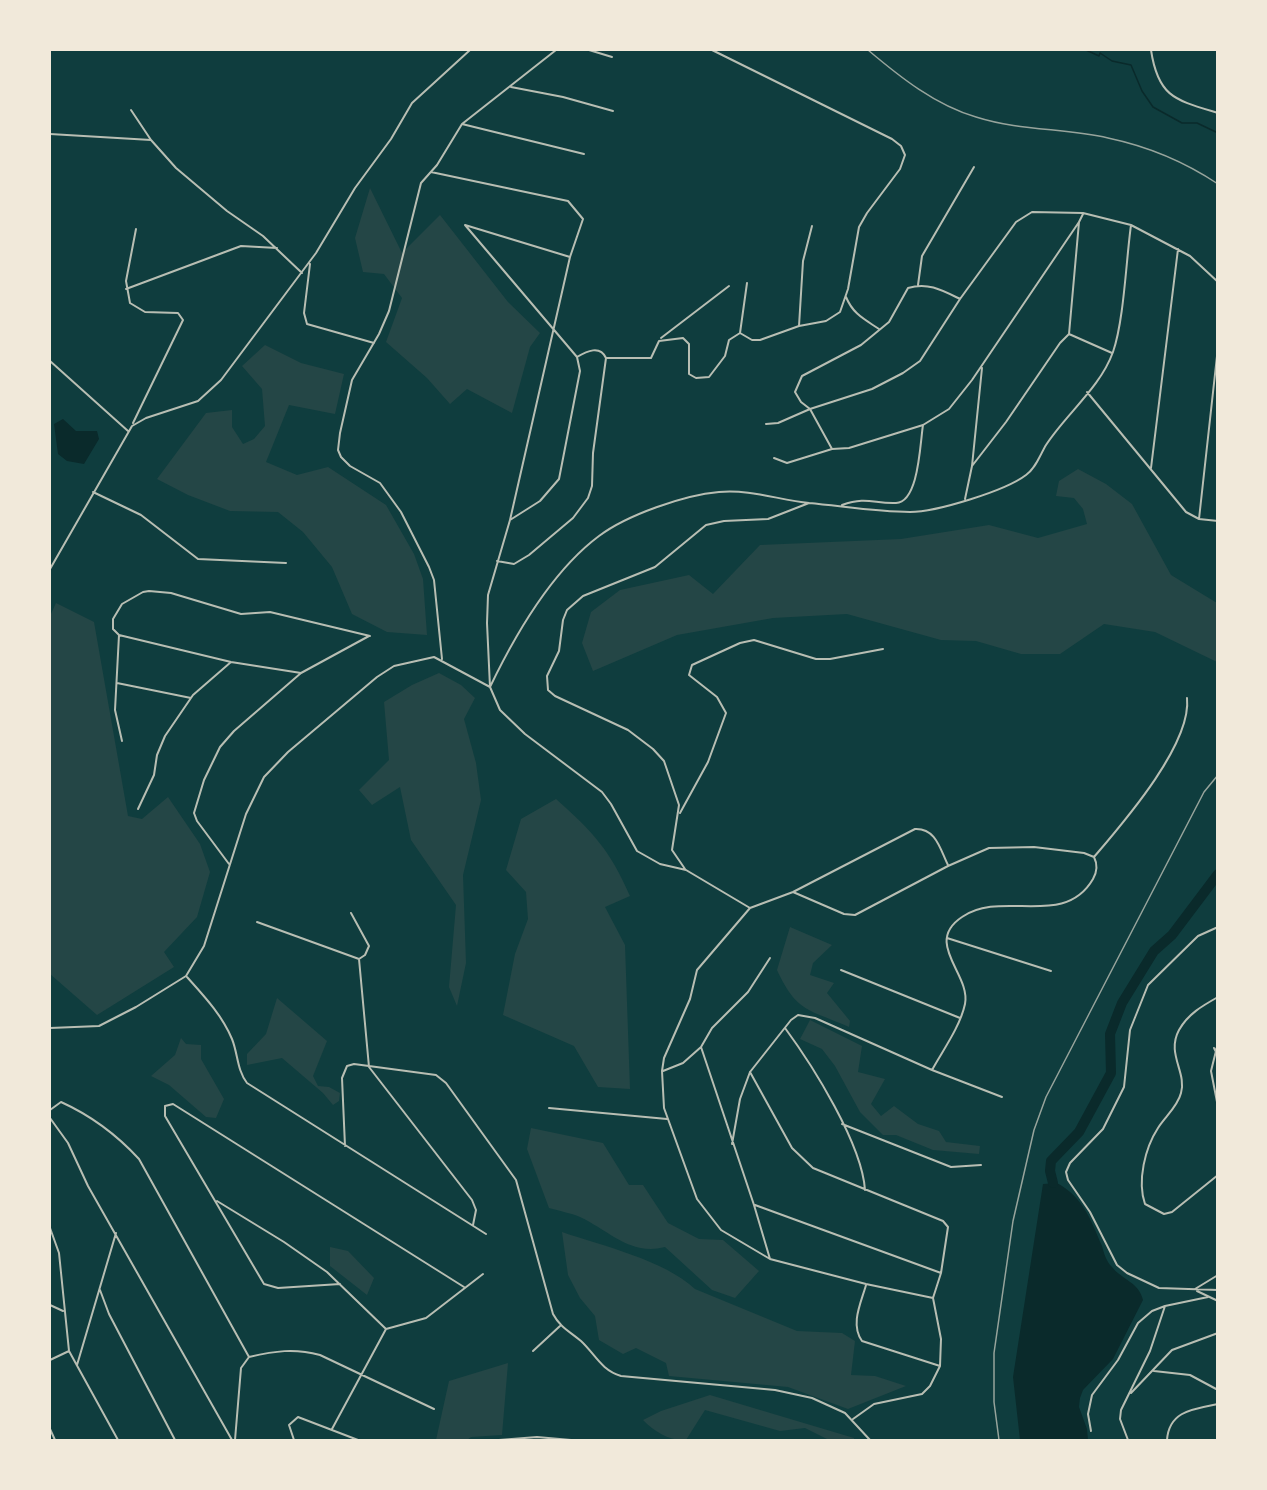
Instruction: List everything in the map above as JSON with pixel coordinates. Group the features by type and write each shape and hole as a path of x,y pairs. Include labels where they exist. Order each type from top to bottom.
{"street":[{"path":"132,426 146,418 204,397 221,380 311,261 355,188 391,139 412,103 470,50"},
{"path":"442,659 434,580 429,567 401,512 380,483 350,466 341,457 338,450 340,434 352,380 374,343 389,311 418,189 462,124 556,50"},
{"path":"589,50 612,57"},
{"path":"712,50 856,120 901,146 904,162 860,227 844,308 834,318 799,326 760,340 752,340 740,333"},
{"path":"1151,50 1155,71 1164,89 1185,103 1218,113"},
{"path":"511,87 563,97 613,111"},
{"path":"131,110 151,140 192,182 277,248 302,273"},
{"path":"462,124 585,154"},
{"path":"50,134 151,140"},
{"path":"918,285 922,256 974,167"},
{"path":"431,172 568,201 583,219 570,257 510,520 497,561 486,609 490,687 506,718 602,792 615,810 637,851 660,864 686,870 750,908"},
{"path":"766,424 778,423 810,409 872,389 903,374 925,355 960,298 1016,222 1032,212 1083,213 1131,225 1190,256 1218,282"},
{"path":"774,458 787,463 832,449 849,448 923,424 949,409 982,365 1083,213"},
{"path":"972,466 1006,422 1060,343 1069,334 1079,222"},
{"path":"510,520 540,501 559,478 580,371 577,357 465,225 570,257"},
{"path":"490,687 503,659 534,609 578,556 600,536 658,508 692,497 719,492 743,492 809,503 917,512 946,508 1018,481 1029,473 1046,445 1104,370 1112,353 1131,225"},
{"path":"799,326 803,261 812,226"},
{"path":"50,569 132,426 178,333 183,317 178,313 155,315 135,308 126,297 125,289 136,229"},
{"path":"125,289 241,246 277,248"},
{"path":"1151,468 1178,249"},
{"path":"311,261 304,320 312,327 374,343"},
{"path":"659,341 683,338 687,340 689,374 696,378 709,377 725,356 729,340 740,333 747,284"},
{"path":"832,449 810,409 801,402 795,392 802,376 861,345 889,322 908,288 918,285 939,288 960,298"},
{"path":"606,358 651,358 659,341 667,332 729,286"},
{"path":"845,296 855,313 879,329"},
{"path":"1069,334 1112,353"},
{"path":"1199,519 1218,347"},
{"path":"497,561 514,564 529,555 573,518 588,498 592,486 593,453 606,358 602,353 594,350 577,357"},
{"path":"50,361 128,431"},
{"path":"964,500 972,466 982,365"},
{"path":"1087,392 1186,512 1199,519 1218,521"},
{"path":"841,505 859,499 897,503 905,501 914,488 923,424"},
{"path":"93,492 141,514 198,560 286,563"},
{"path":"680,813 669,772 664,761 653,749 628,730 555,696 548,690 546,676 559,651 563,620 567,610 583,596 655,567 706,525 724,521 768,519 809,503"},
{"path":"229,864 197,821 194,813 204,780 220,747 234,731 301,674 370,636 270,612 241,614 171,593 143,592 122,604 113,619 113,629 119,635 231,662 301,674"},
{"path":"119,635 116,710 122,741"},
{"path":"686,870 672,850 672,841 680,813 708,762 726,713 717,697 689,675 692,665 740,642 754,640 816,658 830,659 883,649"},
{"path":"50,1028 99,1026 136,1007 186,976 204,946 229,864 257,789 288,752 377,677 393,666 425,658 442,659 490,687"},
{"path":"138,810 154,775 157,755 165,736 191,698 231,662"},
{"path":"117,683 191,698"},
{"path":"1094,857 1143,800 1161,771 1184,722 1187,698"},
{"path":"933,1298 866,1284 770,1259 739,1243 707,1215 698,1199 668,1119 662,1071 669,1046 690,999 698,970 750,908 793,892 915,829 922,829 933,834 948,866"},
{"path":"793,892 844,914 855,915 948,866 989,848 1007,846 1074,852 1094,857 1097,863 1096,874 1090,884 1065,902 1051,907 1003,907 973,912 961,917 951,928 947,938 948,955 964,986 965,1004 932,1070"},
{"path":"351,913 369,946 365,954 359,958"},
{"path":"257,922 359,958"},
{"path":"1218,927 1198,936 1148,984 1130,1030 1124,1087 1103,1129 1070,1163 1066,1172 1068,1180 1090,1212 1117,1265 1143,1282 1159,1288 1218,1290"},
{"path":"947,938 1051,971"},
{"path":"359,958 369,1067 472,1200 476,1210 473,1226"},
{"path":"662,1071 683,1063 701,1047 712,1028 748,992 770,958"},
{"path":"841,970 960,1018"},
{"path":"186,976 210,1003 229,1031 241,1075 247,1083 486,1234"},
{"path":"1218,997 1193,1012 1178,1031 1174,1047 1182,1085 1181,1094 1153,1140 1142,1177 1141,1193 1145,1204 1164,1214 1172,1212 1218,1175"},
{"path":"732,1144 740,1099 750,1072 798,1015 805,1015 932,1070 1002,1097"},
{"path":"785,1028 802,1050 842,1124 861,1164 865,1192"},
{"path":"1218,1043 1214,1048 1211,1071 1218,1107"},
{"path":"701,1047 770,1259"},
{"path":"1214,1048 1218,1056"},
{"path":"345,1146 343,1071 347,1066 354,1064 428,1072 446,1083 516,1180 548,1298 560,1326 581,1341 602,1366 621,1376 775,1390 812,1398 853,1419 870,1440"},
{"path":"750,1072 801,1160 865,1192 946,1224 948,1227 941,1273 933,1298 941,1339 940,1366 930,1386 922,1394 874,1404 853,1419"},
{"path":"50,1110 61,1102 74,1108 114,1132 139,1159 249,1357"},
{"path":"340,1284 278,1288 264,1284 258,1278 216,1201 165,1116 165,1106 174,1104 464,1287"},
{"path":"549,1108 668,1119"},
{"path":"50,1118 68,1143 88,1185 233,1440"},
{"path":"842,1124 951,1167 981,1165"},
{"path":"216,1201 284,1242 340,1284 386,1329"},
{"path":"754,1205 941,1273"},
{"path":"50,1228 59,1253 63,1311 69,1351 118,1440"},
{"path":"77,1366 116,1233"},
{"path":"332,1429 360,1373 386,1329 426,1318 483,1274"},
{"path":"1194,1289 1218,1275"},
{"path":"866,1284 857,1314 857,1328 862,1341 940,1366"},
{"path":"1194,1289 1218,1300"},
{"path":"100,1290 109,1314 175,1440"},
{"path":"1091,1431 1088,1414 1092,1395 1118,1360 1138,1323 1152,1311 1164,1306 1208,1297"},
{"path":"50,1305 63,1311"},
{"path":"1128,1440 1120,1419 1121,1410 1150,1351 1164,1306"},
{"path":"533,1351 560,1326"},
{"path":"1129,1395 1172,1350 1218,1333"},
{"path":"233,1440 242,1368 249,1357 282,1349 303,1350 360,1373 434,1409"},
{"path":"50,1360 69,1351"},
{"path":"1154,1371 1190,1375 1218,1390"},
{"path":"1167,1440 1170,1424 1177,1416 1185,1411 1218,1404"},
{"path":"294,1440 289,1425 294,1418 332,1429 358,1440"},
{"path":"50,1429 56,1440"},
{"path":"499,1440 537,1437 571,1440"}],"shaded area":[{"path":"370,188 402,253 440,215 508,302 540,333 530,347 512,413 467,389 450,404 427,378 386,342 402,298 384,274 363,272 355,238"},
{"path":"265,345 301,363 344,374 335,414 289,405 266,462 297,475 328,467 386,505 414,554 423,579 427,635 387,632 352,614 332,567 303,532 278,512 230,511 188,495 157,479 206,413 232,410 232,427 243,444 254,439 265,426 262,389 242,366"},
{"path":"63,419 76,431 97,431 99,439 84,464 67,461 58,454 54,424"},
{"path":"1078,469 1106,484 1132,504 1171,575 1217,603 1217,662 1155,632 1104,624 1060,654 1021,654 976,641 941,640 847,614 773,618 677,635 593,671 582,643 591,612 620,590 689,575 713,594 760,545 901,539 989,525 1038,538 1087,524 1083,509 1074,498 1056,496 1059,481"},
{"path":"56,603 94,622 128,816 142,819 168,797 200,844 210,872 197,917 164,952 174,967 97,1015 50,974 50,616"},
{"path":"439,673 461,685 475,698 464,719 476,763 481,800 463,875 466,963 457,1006 449,987 456,905 411,840 400,787 372,805 359,790 389,760 384,702 412,685"},
{"path":"556,799 608,854 630,896 605,907 625,945 630,1089 598,1087 574,1046 503,1015 515,954 528,919 526,892 506,870 521,819"},
{"path":"790,927 832,945 813,963 810,975 834,983 827,993 850,1021 849,1027 806,1008 791,995 784,984 777,970"},
{"path":"277,998 327,1041 313,1076 318,1086 329,1087 340,1093 339,1101 333,1105 323,1093 282,1058 247,1065 247,1054 266,1034"},
{"path":"810,1020 862,1046 858,1072 885,1079 871,1104 881,1116 894,1106 918,1124 939,1131 946,1142 980,1146 979,1154 933,1150 896,1135 883,1135 860,1112 835,1066 822,1049 800,1039"},
{"path":"181,1038 186,1044 201,1045 201,1059 224,1099 216,1118 206,1117 169,1085 151,1076 175,1055"},
{"path":"531,1128 603,1143 629,1185 643,1185 668,1223 699,1239 723,1240 759,1271 735,1298 712,1290 665,1247 653,1249 631,1245 580,1217 549,1208 527,1149"},
{"path":"1057,1183 1080,1202 1094,1227 1108,1262 1138,1289 1143,1300 1113,1359 1083,1390 1079,1407 1087,1429 1088,1440 1020,1440 1013,1377 1043,1184"},
{"path":"562,1232 650,1262 682,1279 695,1289 797,1331 842,1333 855,1341 851,1375 875,1376 906,1386 848,1409 788,1387 669,1376 666,1363 636,1348 623,1354 599,1340 595,1316 580,1298 568,1275"},
{"path":"330,1247 348,1251 374,1278 367,1295 330,1266"},
{"path":"508,1363 502,1435 471,1437 467,1440 436,1440 449,1381"},
{"path":"710,1395 854,1438 854,1440 829,1440 805,1428 780,1431 705,1410 686,1440 680,1440 663,1435 643,1420 661,1411"}],"waterway":[{"path":"1086,50 1099,56 1100,53 1112,61 1131,65 1142,91 1153,107 1182,123 1197,123 1218,133"},
{"path":"1053,1183 1050,1171 1051,1161 1079,1132 1111,1073 1110,1034 1122,1003 1154,951 1172,935 1218,874"}],"railway":[{"path":"868,50 932,98 961,112 1009,125 1122,141 1179,162 1218,184"},
{"path":"999,1440 994,1402 994,1353 1013,1221 1034,1130 1046,1097 1204,792 1218,775"}]}
